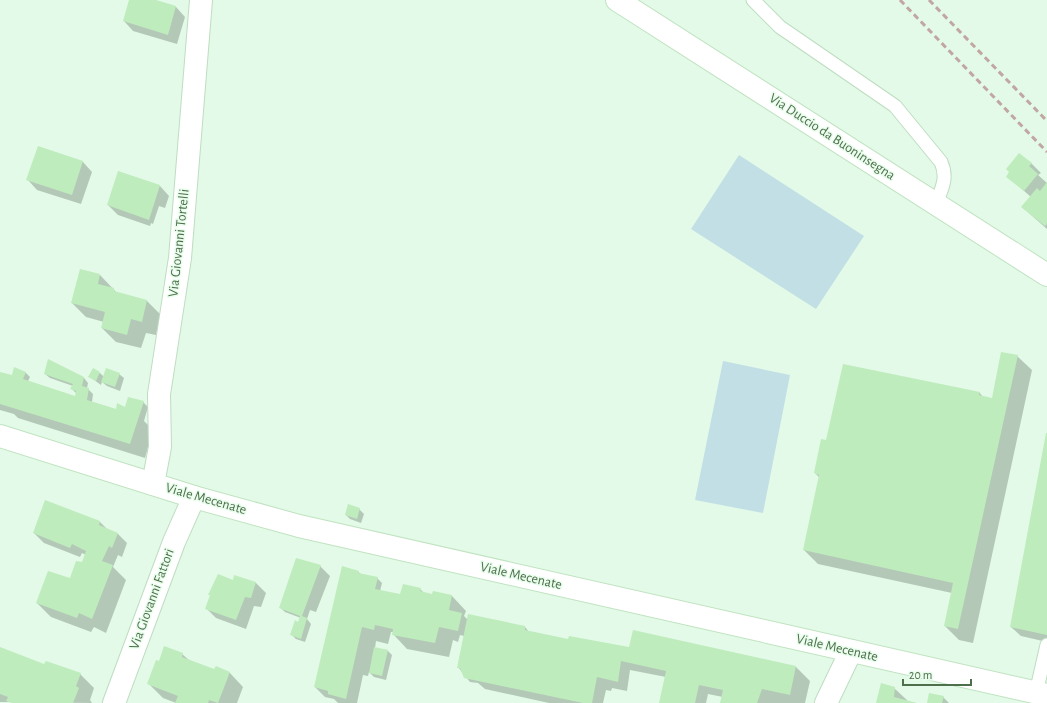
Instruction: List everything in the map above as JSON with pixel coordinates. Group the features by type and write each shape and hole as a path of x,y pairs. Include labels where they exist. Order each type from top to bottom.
{"main road":[{"name":"Via Giovanni Tortelli","path":"153,484 160,447 159,394 180,258 201,0"},
{"name":"Via Duccio da Buoninsegna","path":"617,0 1047,274"},
{"name":"Viale Mecenate","path":"0,436 194,497 323,531 1042,694"},
{"name":"Via Giovanni Fattori","path":"114,703 174,542 194,497"},
{"path":"826,703 851,651"}],"lane":[{"path":"753,0 780,27 895,106 941,162 945,172 944,180 936,204"},
{"path":"1042,694 1047,645"}],"shaded area":[{"path":"739,155 864,236 816,309 691,229"},
{"path":"723,361 790,375 763,513 695,500"}],"building":[{"path":"129,0 156,0 176,6 168,35 123,21"},
{"path":"38,146 83,161 72,195 26,180"},
{"path":"1019,153 1032,163 1029,166 1038,174 1024,191 1006,177 1009,172 1006,169"},
{"path":"118,171 160,185 149,220 107,205"},
{"path":"1047,182 1047,224 1045,226 1021,207 1037,188 1040,191"},
{"path":"80,269 100,274 98,284 114,288 114,291 147,300 142,322 131,319 127,335 101,328 105,312 71,303"},
{"path":"1001,352 1018,355 958,629 944,626 953,583 803,550 819,475 814,473 821,439 826,440 843,364 980,392 979,395 992,398"},
{"path":"48,359 84,377 82,386 89,388 87,400 116,409 117,403 125,407 128,397 144,401 130,444 0,404 0,372 12,375 14,367 26,372 23,379 75,396 76,391 70,389 73,384 44,374"},
{"path":"93,368 100,372 96,381 88,377"},
{"path":"106,368 120,373 115,387 101,382"},
{"path":"1047,433 1047,635 1010,627"},
{"path":"45,500 100,521 99,525 118,533 112,548 109,546 102,561 113,565 92,619 79,613 77,618 36,603 48,571 70,578 76,561 82,562 86,551 72,544 70,548 33,533"},
{"path":"348,504 360,508 357,519 345,515"},
{"path":"296,558 321,565 302,616 307,618 301,639 290,635 295,620 298,622 300,616 279,608"},
{"path":"342,566 359,571 358,573 378,577 375,589 400,594 403,584 421,588 420,591 432,594 433,591 452,595 449,610 462,613 458,631 439,627 435,643 392,635 393,629 375,625 374,630 362,627 346,699 328,694 328,691 314,687"},
{"path":"218,574 233,580 234,575 256,582 251,598 245,597 236,620 205,609 210,595 208,595"},
{"path":"468,614 525,626 525,630 568,639 569,636 629,647 633,630 796,666 790,695 762,689 757,703 720,703 723,690 699,685 695,703 659,703 666,671 621,661 618,682 597,677 592,703 583,703 464,678 460,668 457,668"},
{"path":"164,646 183,653 182,657 214,669 216,666 230,672 218,703 209,700 208,703 175,703 178,696 147,684 156,660 159,661"},
{"path":"0,647 44,664 46,661 81,673 76,686 79,688 73,703 12,703 6,701 8,697 0,694"},
{"path":"374,647 388,650 382,676 369,673"},
{"path":"881,683 895,687 894,697 917,703 876,703"},
{"path":"929,693 944,696 942,703 927,703"}],"railway":[{"path":"900,0 1047,152"},
{"path":"929,0 1047,121"}]}
